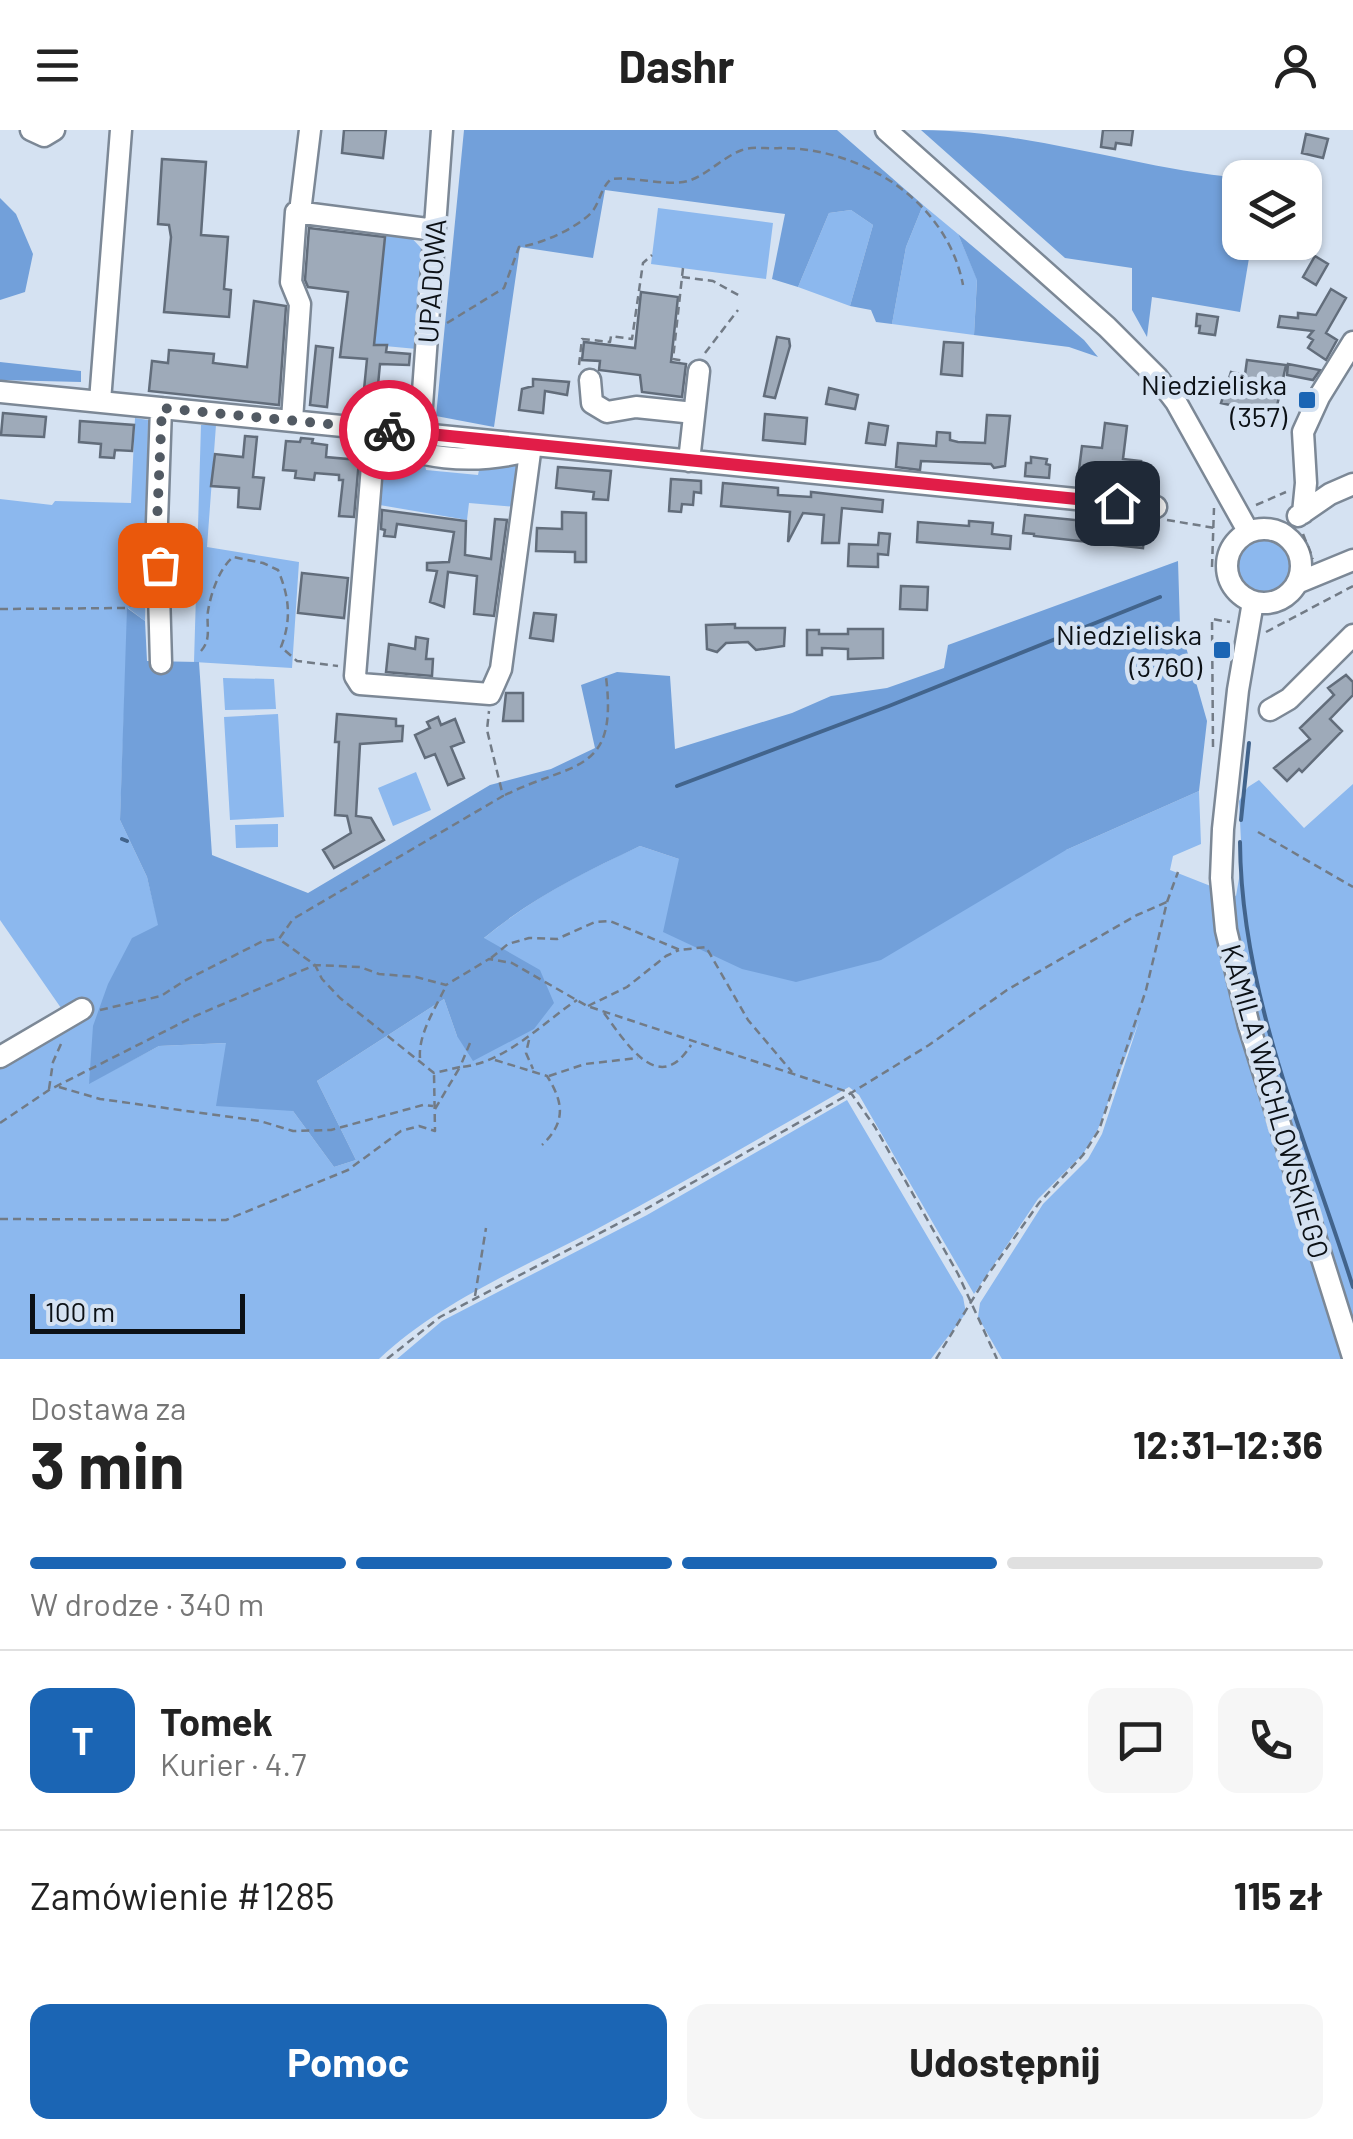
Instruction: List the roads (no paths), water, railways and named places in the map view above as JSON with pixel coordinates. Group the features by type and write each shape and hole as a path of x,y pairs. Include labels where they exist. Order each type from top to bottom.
{"street":[{"path":"30,130 44,136 54,130"},
{"path":"100,401 121,130"},
{"path":"300,212 310,130"},
{"name":"UPADOWA","path":"420,433 442,130"},
{"path":"886,130 1120,338 1157,376 1176,402 1242,522 1274,530 1289,539 1298,552 1297,583"},
{"path":"292,420 300,304 291,282 296,212 435,230"},
{"path":"1300,515 1306,483 1303,432 1353,342"},
{"path":"690,461 702,362"},
{"path":"590,388 592,403 607,412 636,407 694,413"},
{"path":"0,392 1156,507"},
{"path":"162,408 157,522 162,664"},
{"path":"370,430 416,453 473,460 535,447"},
{"path":"370,430 355,676 360,684 490,694 501,669 535,447"},
{"path":"1306,483 1330,494"},
{"path":"1274,530 1353,484"},
{"path":"1242,522 1227,569 1235,588 1254,602 1264,604 1282,597 1297,583 1353,560"},
{"name":"KAMILA WACHLOWSKIEGO","path":"1254,602 1222,829 1226,930 1249,1026 1353,1357"},
{"path":"1270,710 1289,699 1353,635"},
{"path":"0,1058 82,1009"}],"waterway":[{"path":"677,786 1160,597"},
{"path":"1241,820 1249,743"},
{"path":"122,839 127,841"},
{"path":"1240,842 1243,900 1264,1012 1353,1287"}],"place":[{"name":"Niedzieliska (357)","path":"1307,400"},
{"name":"Niedzieliska (3760)","path":"1222,650"}]}
